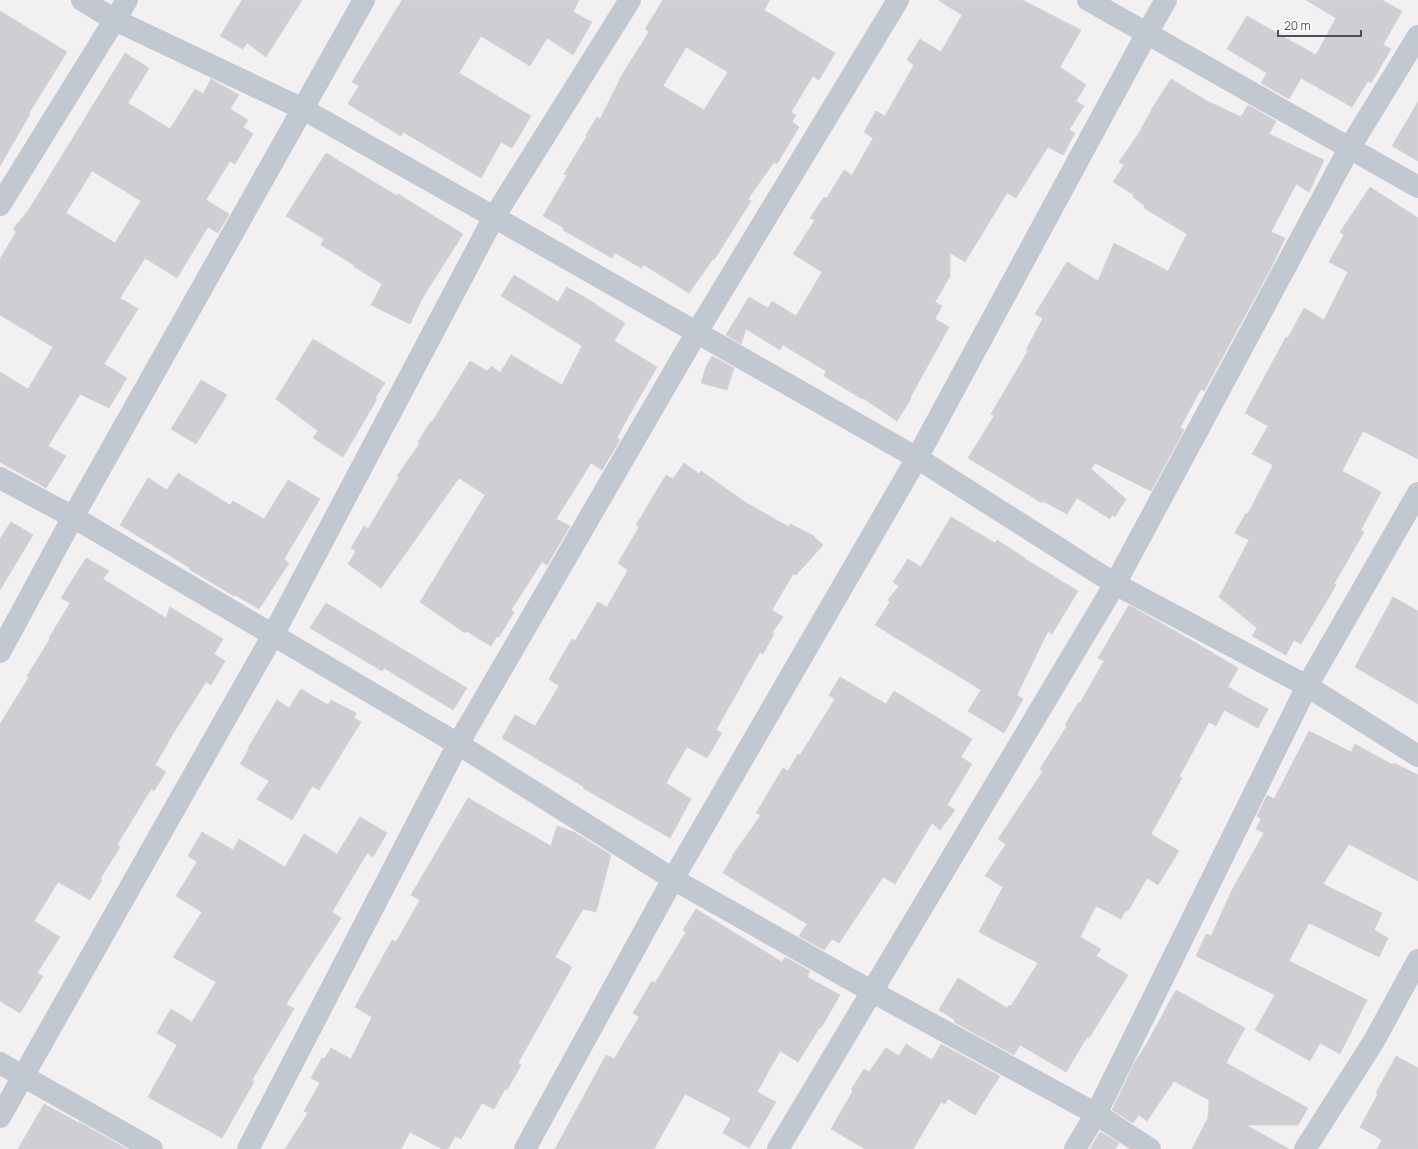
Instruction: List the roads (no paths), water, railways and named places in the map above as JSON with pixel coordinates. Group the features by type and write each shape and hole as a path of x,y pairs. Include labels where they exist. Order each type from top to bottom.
{"street":[{"path":"82,0 115,20 302,109 494,217 917,458 1115,584 1307,686 1418,756"},
{"path":"0,205 127,0"},
{"path":"0,652 72,517 364,0"},
{"path":"0,1117 273,635 494,217 630,0"},
{"path":"248,1149 458,744 697,332 898,0"},
{"path":"1088,0 1418,186"},
{"path":"525,1149 673,879 917,458 1166,0"},
{"path":"778,1149 1115,584 1350,147 1418,36"},
{"path":"0,478 72,517 458,744 673,879 871,991 1096,1114 1150,1149"},
{"path":"1075,1149 1096,1114 1307,686 1418,493"},
{"path":"1305,1149 1374,1041 1418,960"},
{"path":"0,1063 152,1149"}]}
